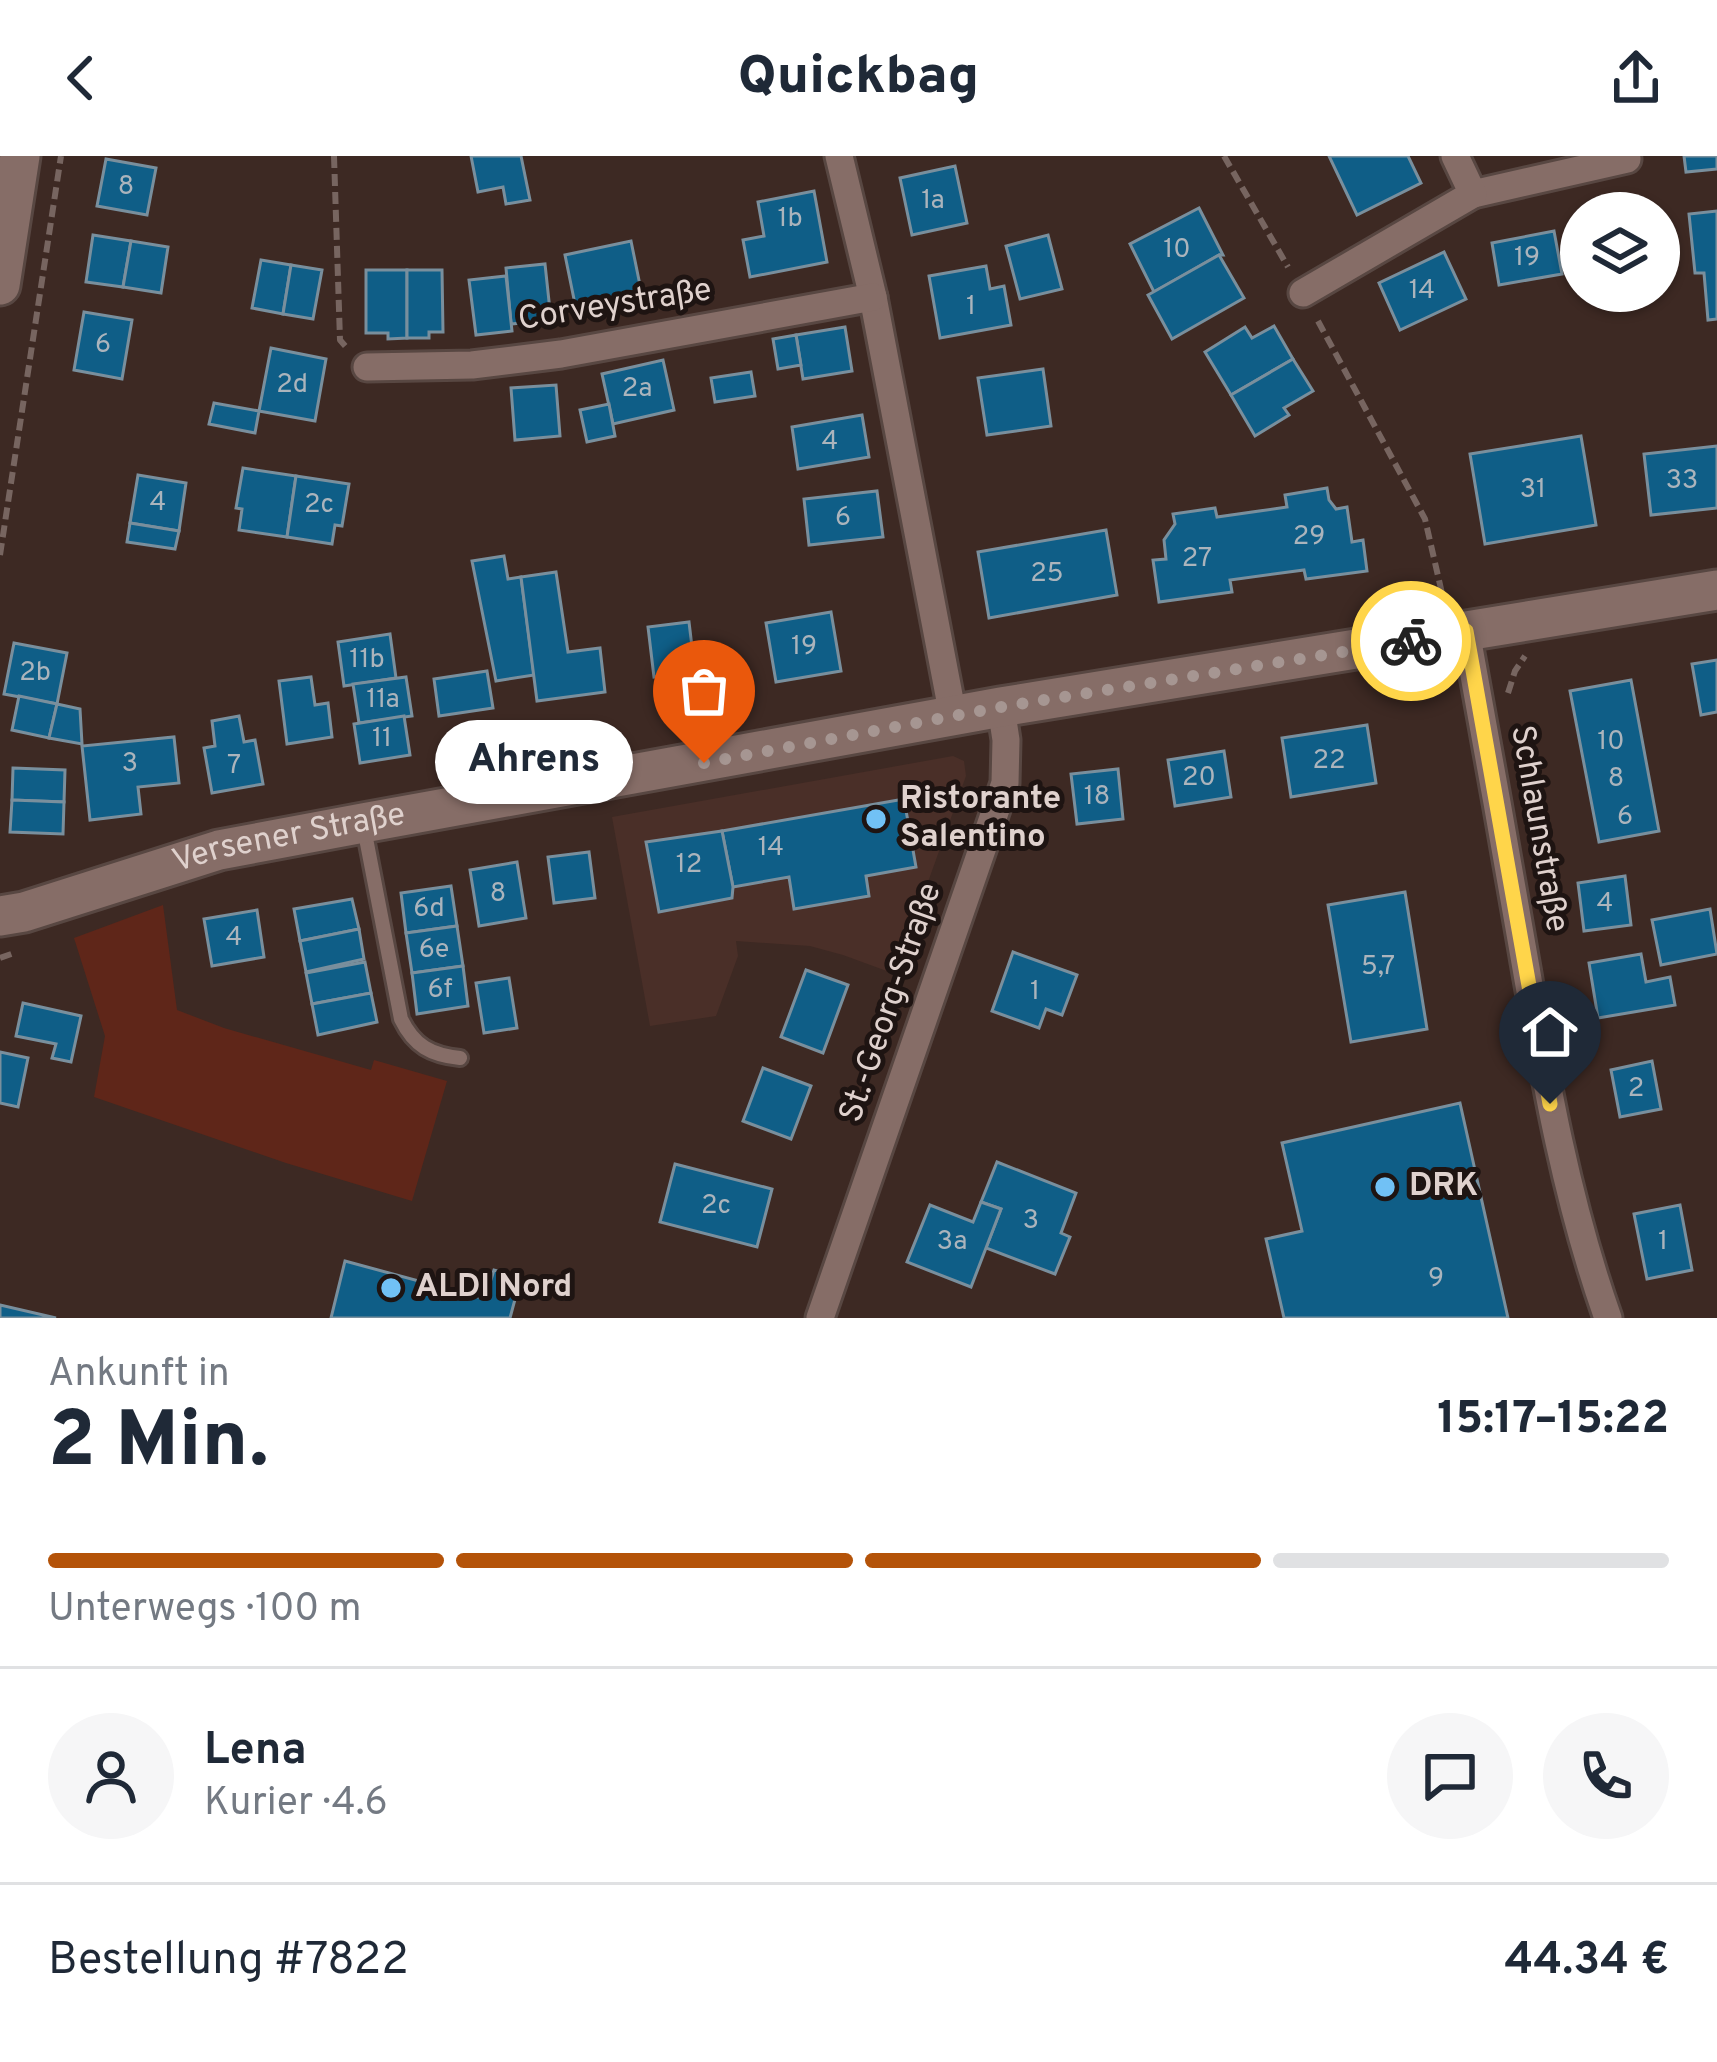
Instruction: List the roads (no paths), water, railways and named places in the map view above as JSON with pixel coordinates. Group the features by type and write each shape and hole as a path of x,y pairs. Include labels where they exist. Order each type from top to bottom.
{"street":[{"path":"0,285 20,156"},
{"path":"838,156 873,297 953,716"},
{"path":"1455,156 1473,194"},
{"path":"1303,293 1473,194 1628,159"},
{"name":"Corveystraße","path":"367,367 472,364 561,354 873,297"},
{"name":"Versener Straße","path":"3,943 24,912 219,850 1001,707 1717,590"},
{"name":"Schlaunstraße","path":"1457,633 1550,1104 1608,1318"},
{"name":"St.-Georg-Straße","path":"820,1318 1005,783 1001,707"}],"lane":[{"path":"363,823 400,1019 409,1036 434,1055 460,1058"}],"place":[{"name":"Ahrens","path":"704,763"},
{"name":"Ristorante Salentino","path":"876,819"},
{"name":"DRK","path":"1385,1187"},
{"name":"ALDI Nord","path":"391,1288"}]}
